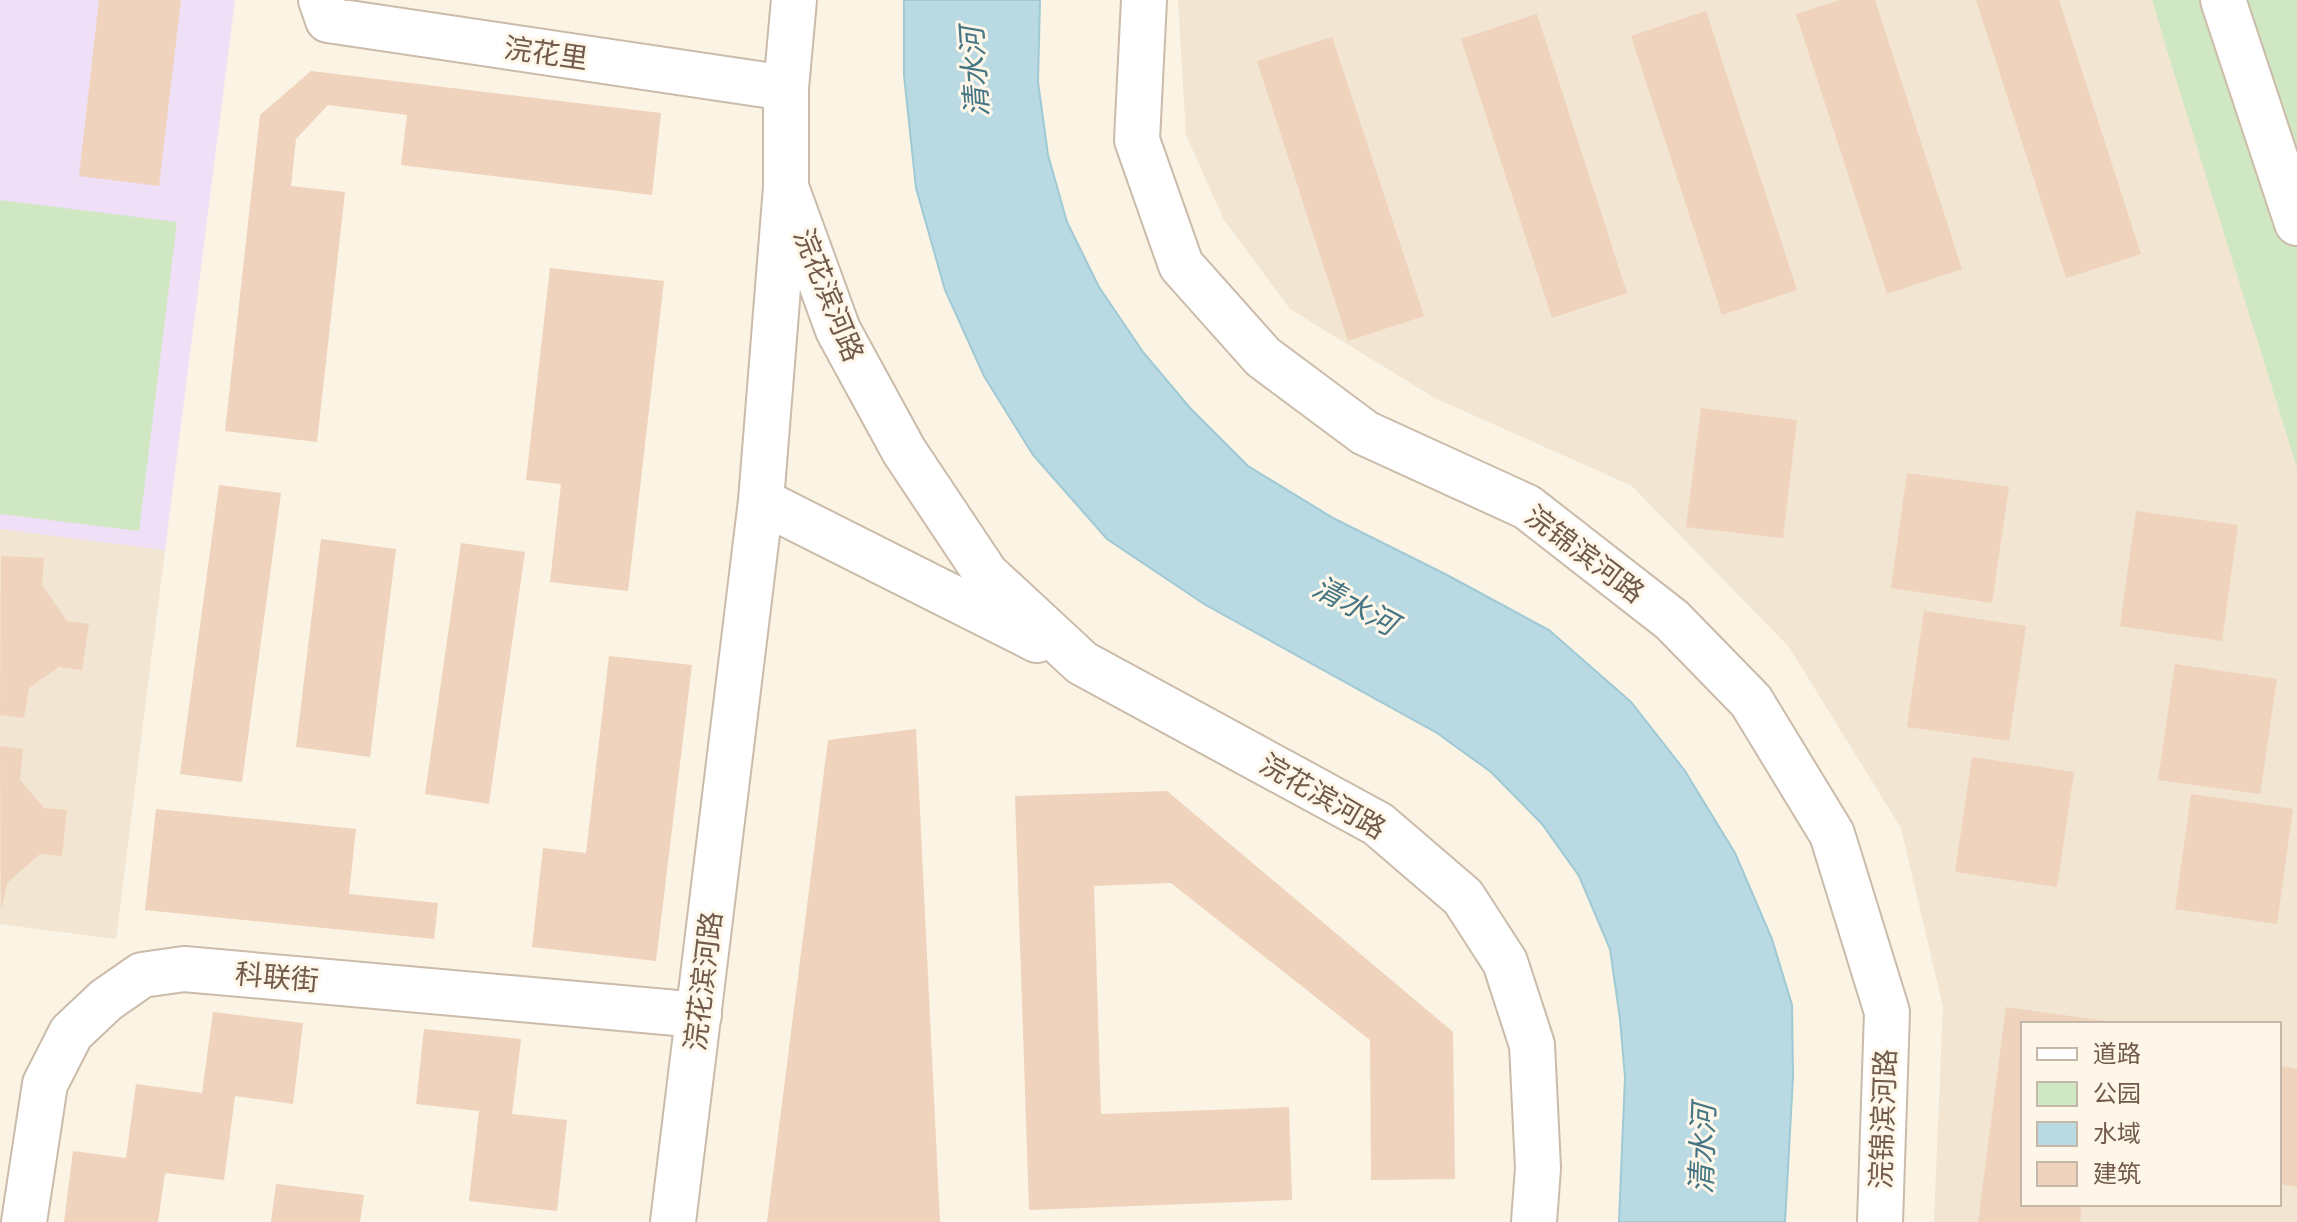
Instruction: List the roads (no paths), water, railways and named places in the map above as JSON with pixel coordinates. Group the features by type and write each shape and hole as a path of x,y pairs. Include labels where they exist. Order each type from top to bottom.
{"street":[{"name":"浣花里","path":"321,0 328,20 786,88"},
{"name":"浣花滨河路","path":"673,1222 761,501 786,187 786,88 794,0"},
{"name":"浣锦滨河路","path":"1144,0 1137,140 1181,265 1263,357 1365,433 1527,507 1672,620 1751,701 1832,834 1887,1012 1880,1222"},
{"path":"2223,0 2297,223"},
{"name":"浣花滨河路","path":"786,187 838,330 904,451 986,574 1082,663"},
{"name":"浣花滨河路","path":"761,501 1082,663 1378,824 1463,897 1505,962 1532,1045 1538,1168 1534,1222"},
{"name":"科联街","path":"24,1222 45,1084 71,1033 106,1000 142,975 184,969 699,1015"}],"water":[{"name":"清水河","path":"904,0 1040,0 1038,82 1048,155 1067,222 1099,287 1143,352 1190,408 1248,466 1333,518 1549,630 1631,702 1685,771 1735,853 1772,939 1792,1005 1793,1077 1785,1222 1619,1222 1625,1077 1610,949 1579,876 1542,824 1491,772 1437,733 1204,604 1107,539 1033,455 984,376 945,290 916,188 904,75"}]}
